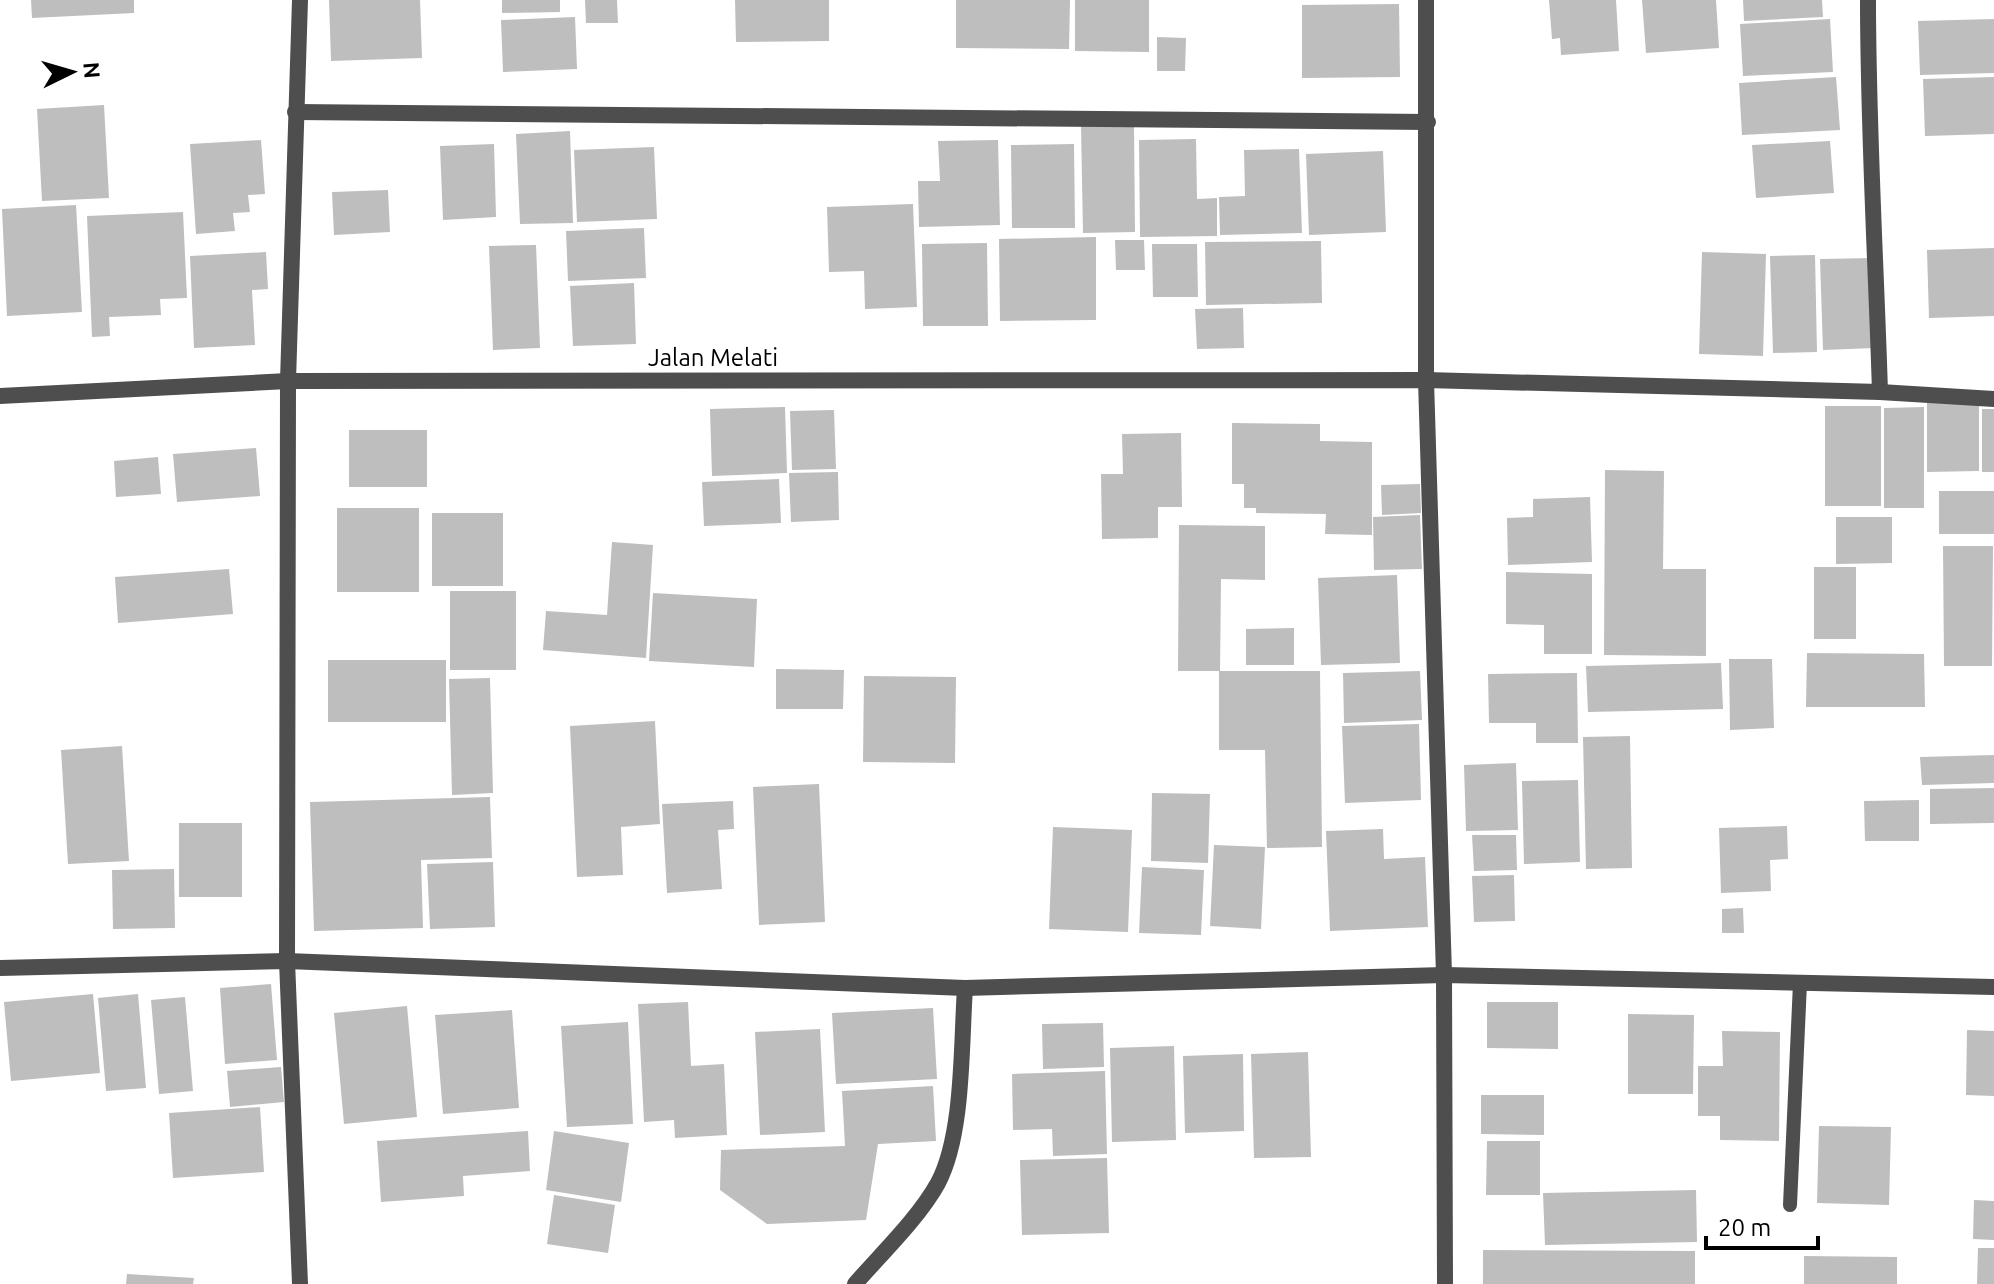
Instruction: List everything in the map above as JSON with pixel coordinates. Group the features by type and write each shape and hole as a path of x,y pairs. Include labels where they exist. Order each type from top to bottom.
{"street":[{"path":"300,0 288,381 287,961 300,1284"},
{"path":"1426,0 1426,380 1444,975 1445,1284"},
{"path":"1868,0 1868,92 1880,392"},
{"path":"295,112 1428,122"},
{"name":"Jalan Melati","path":"0,396 288,381 1426,380 1880,392 1994,399"},
{"path":"0,968 287,961 965,988 1444,975 1994,987"},
{"path":"855,1284 918,1210 946,1166 956,1123 965,988"}],"lane":[{"path":"1790,1205 1800,983"}],"building":[{"path":"31,0 134,0 134,13 32,18"},
{"path":"329,0 420,0 422,58 331,61"},
{"path":"502,0 560,0 560,12 502,13"},
{"path":"585,0 617,0 618,23 586,23"},
{"path":"735,0 829,0 829,41 736,42"},
{"path":"956,0 1070,0 1069,49 956,48"},
{"path":"1075,0 1149,0 1149,52 1075,51"},
{"path":"1549,0 1616,0 1619,51 1561,55 1560,38 1552,39"},
{"path":"1642,0 1716,0 1719,48 1646,53"},
{"path":"1743,0 1822,0 1823,17 1744,21"},
{"path":"1399,4 1400,77 1302,78 1302,5"},
{"path":"575,17 577,69 503,72 501,20"},
{"path":"1830,19 1833,72 1743,76 1740,24"},
{"path":"1994,19 1994,73 1920,75 1918,21"},
{"path":"1157,37 1186,38 1185,71 1157,71"},
{"path":"1836,77 1840,130 1742,135 1739,83"},
{"path":"1994,77 1994,134 1925,136 1923,79"},
{"path":"104,105 109,198 42,201 37,109"},
{"path":"1081,126 1134,126 1135,232 1083,233"},
{"path":"570,131 573,223 520,224 516,134"},
{"path":"1196,139 1197,199 1217,198 1217,236 1140,237 1139,140"},
{"path":"261,140 265,194 248,195 250,212 233,213 235,231 196,234 190,144"},
{"path":"998,140 1000,225 919,227 918,181 940,181 938,141"},
{"path":"1830,141 1834,193 1756,198 1752,145"},
{"path":"494,144 496,217 443,220 440,146"},
{"path":"1074,144 1075,228 1012,228 1011,145"},
{"path":"654,147 657,219 577,222 574,150"},
{"path":"1299,149 1302,233 1220,235 1219,197 1245,196 1244,150"},
{"path":"1383,151 1386,232 1309,235 1306,154"},
{"path":"388,190 390,232 334,235 332,192"},
{"path":"913,204 917,307 865,309 864,271 829,272 827,207"},
{"path":"76,205 82,312 7,316 2,209"},
{"path":"183,212 187,298 160,299 161,315 109,317 110,336 92,337 87,216"},
{"path":"644,228 646,278 568,281 566,231"},
{"path":"1096,237 1096,320 1000,321 999,239"},
{"path":"1115,240 1144,240 1145,270 1116,270"},
{"path":"1321,241 1322,303 1206,305 1205,242"},
{"path":"987,243 988,326 923,326 922,244"},
{"path":"1152,244 1197,244 1198,297 1153,297"},
{"path":"536,245 540,348 493,350 489,246"},
{"path":"1994,248 1994,316 1929,318 1927,250"},
{"path":"266,252 268,289 252,290 255,345 194,348 190,256"},
{"path":"1702,252 1766,254 1763,356 1699,354"},
{"path":"1815,255 1817,352 1773,353 1770,256"},
{"path":"1872,258 1874,348 1823,350 1820,259"},
{"path":"634,283 636,344 573,346 570,286"},
{"path":"1243,308 1244,348 1197,349 1195,309"},
{"path":"1927,400 1979,401 1979,471 1927,472"},
{"path":"1825,406 1881,406 1881,506 1825,506"},
{"path":"785,407 787,473 712,476 710,409"},
{"path":"1924,407 1924,508 1884,508 1884,408"},
{"path":"1982,409 1994,409 1994,472 1982,472"},
{"path":"834,410 836,469 792,470 790,411"},
{"path":"1232,423 1320,424 1320,441 1372,442 1372,535 1325,534 1326,514 1256,513 1256,508 1244,508 1244,484 1232,484"},
{"path":"349,430 427,430 427,487 349,487"},
{"path":"1181,433 1182,507 1158,507 1158,538 1102,539 1101,474 1123,474 1122,434"},
{"path":"256,448 260,496 177,502 173,454"},
{"path":"158,457 161,494 116,497 114,461"},
{"path":"1605,470 1664,471 1663,569 1706,569 1706,656 1604,655"},
{"path":"838,472 839,520 791,522 789,473"},
{"path":"779,479 781,523 704,526 702,482"},
{"path":"1420,484 1421,513 1382,515 1381,485"},
{"path":"1939,491 1994,491 1994,534 1939,534"},
{"path":"1590,497 1592,562 1508,565 1507,518 1533,517 1533,499"},
{"path":"337,508 419,508 419,592 337,592"},
{"path":"432,513 503,513 503,586 432,586"},
{"path":"1420,515 1422,569 1374,570 1373,517"},
{"path":"1836,517 1892,517 1892,563 1836,564"},
{"path":"1179,525 1265,526 1265,580 1221,579 1220,671 1178,671"},
{"path":"612,542 653,545 646,658 543,650 546,611 607,615"},
{"path":"1943,546 1993,546 1992,666 1944,666"},
{"path":"1814,567 1856,567 1856,639 1814,639"},
{"path":"229,569 233,614 118,623 115,577"},
{"path":"1506,572 1592,574 1592,654 1544,654 1544,625 1506,624"},
{"path":"1397,575 1400,663 1321,665 1318,578"},
{"path":"450,591 516,591 516,670 450,670"},
{"path":"653,593 757,599 754,667 649,661"},
{"path":"1294,628 1294,665 1246,665 1246,629"},
{"path":"1807,653 1924,654 1925,707 1806,707"},
{"path":"1729,659 1772,659 1774,728 1730,730"},
{"path":"328,660 446,660 446,722 328,722"},
{"path":"1721,663 1723,709 1588,712 1586,666"},
{"path":"776,669 844,670 843,709 776,709"},
{"path":"1219,671 1320,671 1322,847 1267,848 1265,750 1219,750"},
{"path":"1420,671 1422,720 1344,723 1343,673"},
{"path":"1577,673 1578,743 1536,743 1536,723 1489,723 1488,674"},
{"path":"864,676 956,677 955,763 863,762"},
{"path":"490,678 493,793 452,795 449,679"},
{"path":"655,721 660,824 621,827 623,875 577,877 570,726"},
{"path":"1419,724 1421,800 1345,803 1342,726"},
{"path":"1630,736 1632,868 1586,869 1583,737"},
{"path":"122,746 129,861 68,864 61,750"},
{"path":"1994,755 1994,783 1922,785 1920,757"},
{"path":"1516,763 1518,830 1466,831 1464,765"},
{"path":"1578,780 1580,862 1524,864 1522,781"},
{"path":"819,784 825,922 759,925 753,787"},
{"path":"1994,788 1994,823 1930,824 1930,789"},
{"path":"1152,793 1210,794 1208,863 1151,861"},
{"path":"490,797 492,858 421,860 423,928 314,931 310,802"},
{"path":"1919,800 1919,841 1865,841 1864,801"},
{"path":"733,801 734,829 718,830 722,889 667,893 662,804"},
{"path":"179,823 242,823 242,897 179,897"},
{"path":"1787,826 1788,859 1770,860 1771,891 1721,893 1719,828"},
{"path":"1053,827 1132,830 1128,932 1049,929"},
{"path":"1383,829 1384,859 1425,857 1428,927 1330,931 1326,831"},
{"path":"1472,835 1516,835 1517,870 1474,871"},
{"path":"1214,845 1265,847 1261,929 1210,926"},
{"path":"493,862 495,927 430,929 427,864"},
{"path":"1142,867 1204,870 1201,935 1139,933"},
{"path":"174,869 175,928 113,929 112,870"},
{"path":"1514,875 1515,921 1474,922 1472,876"},
{"path":"1743,908 1744,933 1722,933 1722,909"},
{"path":"271,984 277,1060 225,1064 220,988"},
{"path":"93,994 100,1073 11,1081 4,1002"},
{"path":"138,994 146,1088 106,1091 98,998"},
{"path":"185,997 193,1091 159,1094 151,1000"},
{"path":"688,1002 691,1066 724,1064 727,1135 675,1138 674,1120 644,1122 638,1004"},
{"path":"1487,1002 1558,1002 1558,1049 1487,1048"},
{"path":"407,1006 417,1117 344,1124 334,1013"},
{"path":"933,1008 937,1079 836,1084 832,1013"},
{"path":"512,1010 519,1108 443,1114 435,1015"},
{"path":"1628,1014 1694,1015 1693,1094 1628,1094"},
{"path":"628,1022 633,1124 567,1127 561,1026"},
{"path":"1103,1023 1104,1067 1043,1069 1042,1024"},
{"path":"820,1029 825,1132 760,1135 755,1032"},
{"path":"1967,1030 1994,1031 1994,1096 1966,1095"},
{"path":"1722,1031 1780,1032 1779,1141 1720,1140 1720,1116 1698,1116 1698,1066 1723,1066"},
{"path":"1174,1046 1176,1140 1112,1142 1110,1048"},
{"path":"1308,1052 1311,1157 1254,1158 1251,1054"},
{"path":"1243,1054 1244,1131 1185,1133 1183,1056"},
{"path":"281,1067 284,1102 230,1107 227,1071"},
{"path":"1105,1071 1107,1154 1053,1156 1052,1129 1013,1130 1012,1074"},
{"path":"933,1086 936,1141 878,1144 866,1220 767,1224 720,1190 721,1150 845,1146 842,1091"},
{"path":"1481,1095 1544,1095 1544,1135 1481,1134"},
{"path":"260,1107 264,1172 173,1178 169,1113"},
{"path":"1819,1126 1891,1127 1889,1205 1817,1203"},
{"path":"528,1131 530,1171 463,1176 464,1196 381,1202 377,1141"},
{"path":"554,1131 629,1143 621,1202 546,1190"},
{"path":"1487,1141 1540,1141 1540,1195 1486,1195"},
{"path":"1107,1158 1109,1233 1022,1235 1020,1160"},
{"path":"1696,1190 1697,1242 1545,1245 1543,1193"},
{"path":"554,1195 615,1205 608,1253 547,1244"},
{"path":"1974,1200 1994,1201 1994,1240 1973,1239"},
{"path":"1978,1248 1994,1248 1994,1284 1977,1284"},
{"path":"1483,1250 1695,1251 1695,1284 1483,1284"},
{"path":"1804,1256 1897,1257 1897,1284 1804,1284"},
{"path":"127,1274 194,1278 193,1284 126,1284"}]}
